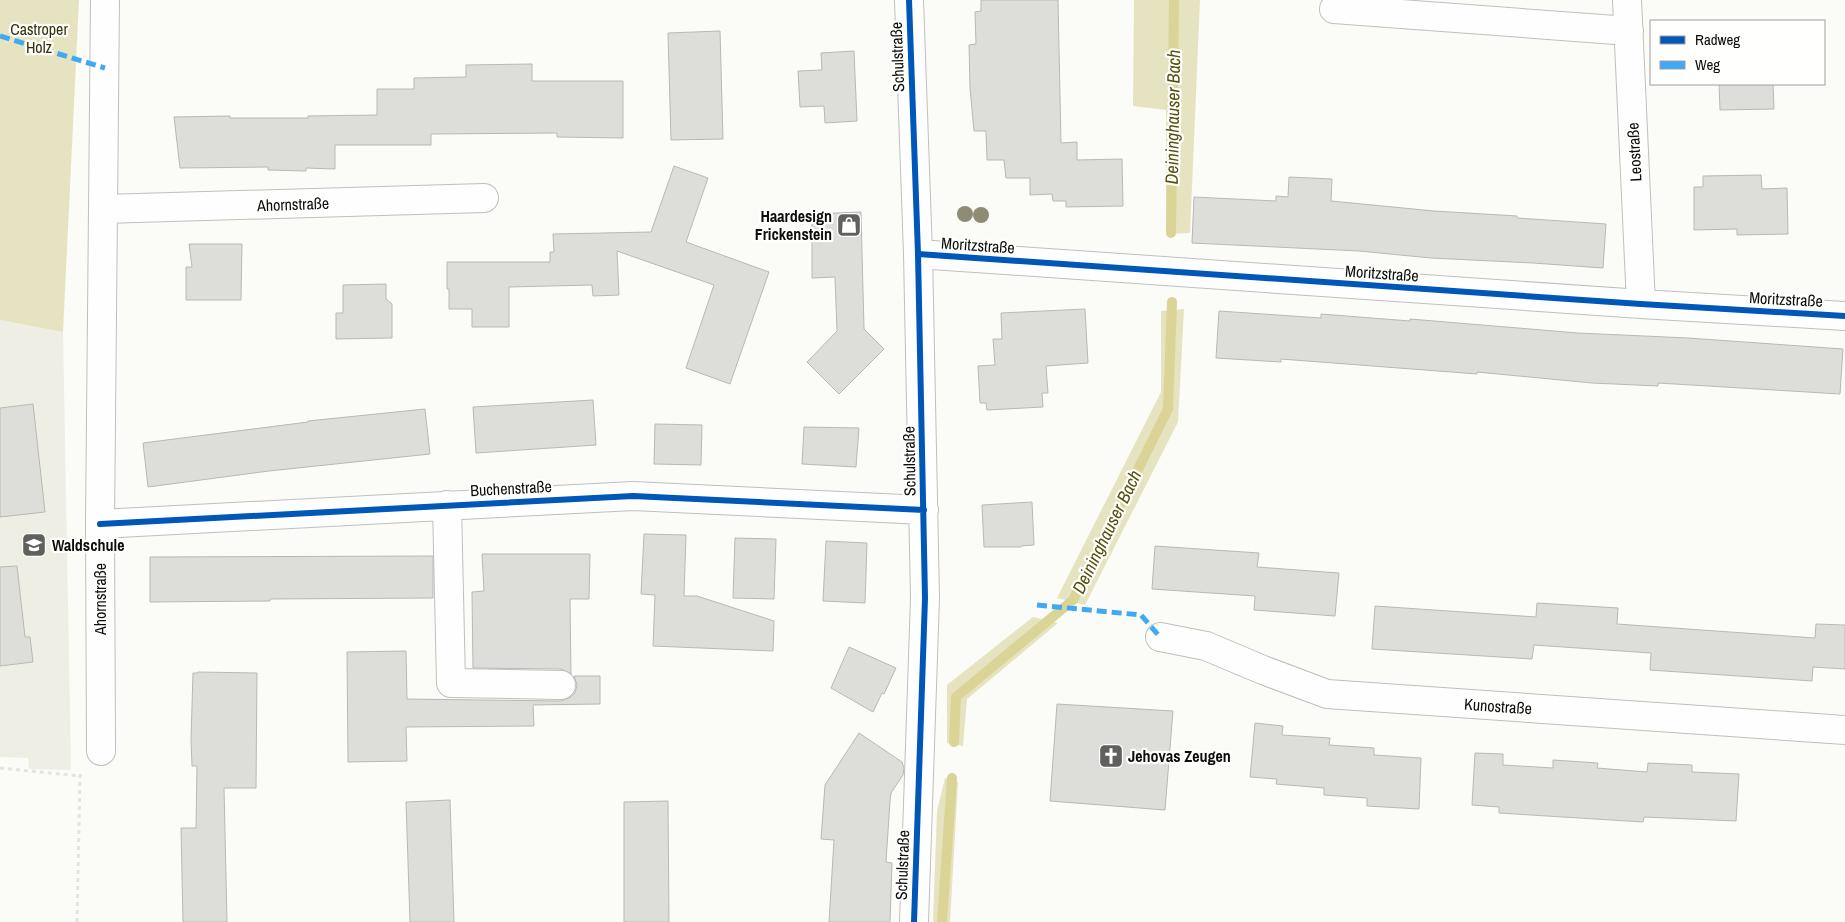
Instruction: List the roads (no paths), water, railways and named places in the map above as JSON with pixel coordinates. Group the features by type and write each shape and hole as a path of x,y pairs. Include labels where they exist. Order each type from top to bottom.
{"street":[{"name":"Ahornstraße","path":"101,750 100,524 105,0"},
{"name":"Schulstraße","path":"909,0 918,254 924,510 924,624 914,922"},
{"name":"Leostraße","path":"1627,0 1641,304"},
{"path":"1334,9 1629,30"},
{"name":"Ahornstraße","path":"102,209 484,198"},
{"name":"Moritzstraße","path":"918,254 1641,304 1845,316"},
{"name":"Buchenstraße","path":"100,524 633,496 924,510"},
{"path":"447,505 451,683 561,686"},
{"name":"Kunostraße","path":"1160,637 1206,646 1327,694 1845,730"}],"waterway":[{"name":"Deininghauser Bach","path":"1171,233 1174,0"},
{"name":"Deininghauser Bach","path":"954,742 956,697 1073,600 1168,409 1172,302"},
{"name":"Deininghauser Bach","path":"942,922 952,778"}],"place":[{"name":"Haardesign Frickenstein","path":"849,225"},
{"name":"Waldschule","path":"34,545"},
{"name":"Jehovas Zeugen","path":"1111,756"}],"park label":[{"name":"Castroper Holz","path":"39,38"}]}
